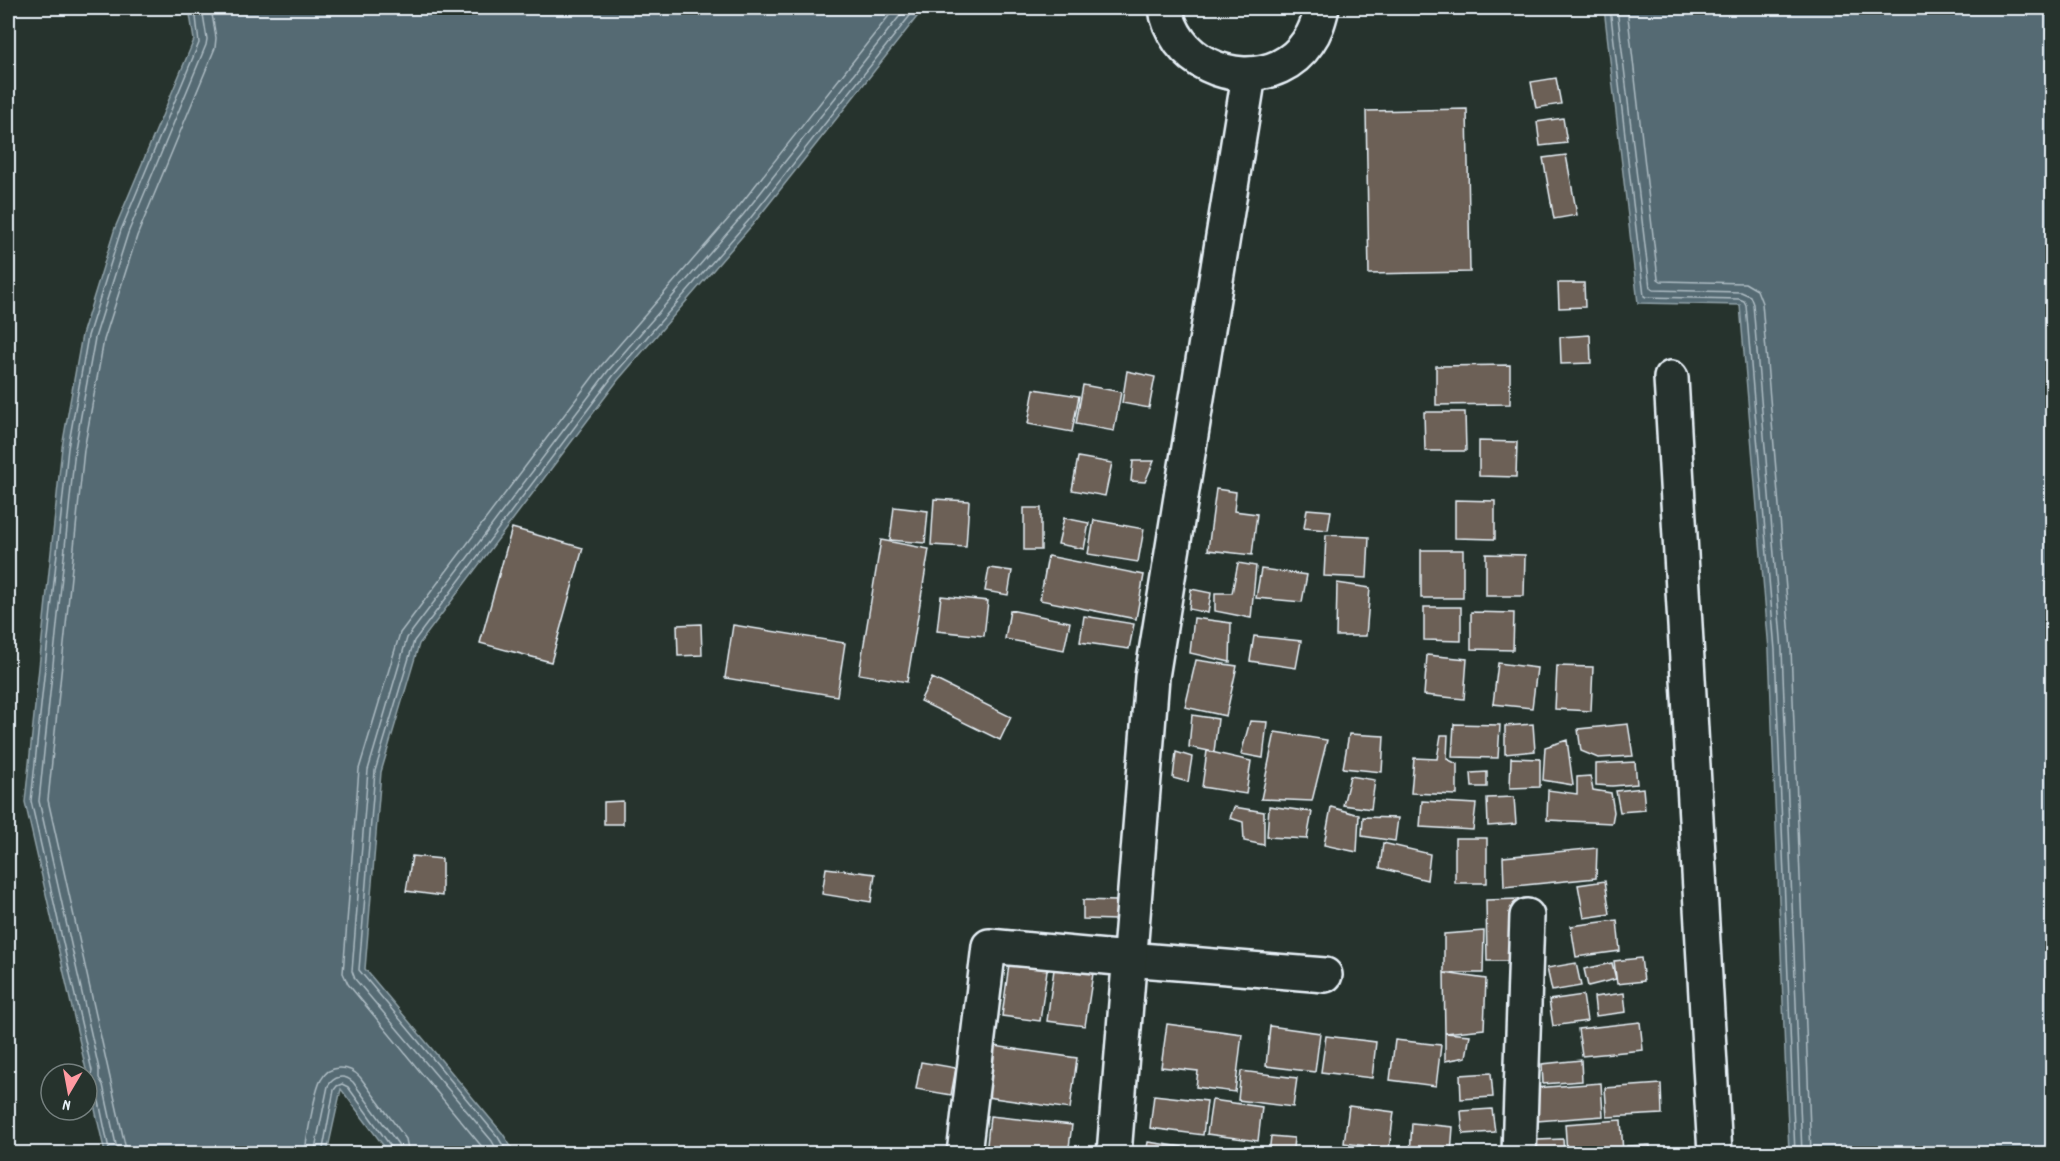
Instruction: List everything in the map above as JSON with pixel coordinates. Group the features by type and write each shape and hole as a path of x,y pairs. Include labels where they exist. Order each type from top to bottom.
{"street":[{"path":"1166,8 1174,33 1187,51 1205,65 1227,73 1249,75 1271,70 1291,60 1307,44 1318,24 1322,8"},
{"path":"1114,1154 1152,677 1249,75"},
{"path":"1671,378 1715,1154"},
{"path":"1519,1154 1527,916"},
{"path":"964,1154 989,946 1325,975"}],"water":[{"path":"189,8 924,8 753,224 618,380 419,644 381,772 365,969 503,1134 515,1153 389,1153 341,1089 327,1153 105,1153 98,1122 99,1062 84,1062 25,802 62,447 82,335 115,228 194,40"},
{"path":"1604,8 2052,8 2052,1153 1789,1153 1769,650 1740,305 1638,303"}],"building":[{"path":"1556,78 1561,104 1536,108 1531,82"},
{"path":"1467,109 1470,272 1369,274 1366,111"},
{"path":"1563,118 1567,143 1540,146 1537,122"},
{"path":"1566,155 1577,215 1554,219 1543,158"},
{"path":"1558,283 1584,283 1585,307 1559,308"},
{"path":"1590,335 1591,363 1561,364 1560,337"},
{"path":"1510,365 1510,404 1436,405 1436,366"},
{"path":"1127,371 1155,377 1149,408 1122,403"},
{"path":"1083,385 1121,392 1114,431 1076,424"},
{"path":"1034,389 1079,396 1072,432 1028,424"},
{"path":"1424,412 1465,412 1466,451 1425,451"},
{"path":"1479,441 1517,442 1516,477 1479,476"},
{"path":"1078,457 1112,463 1105,496 1072,490"},
{"path":"1133,461 1154,461 1145,482 1131,481"},
{"path":"1216,489 1236,492 1234,511 1257,514 1252,555 1208,550"},
{"path":"934,499 969,501 966,547 931,545"},
{"path":"1455,500 1495,501 1495,539 1455,538"},
{"path":"894,507 928,511 925,543 890,540"},
{"path":"1024,508 1041,508 1041,550 1024,550"},
{"path":"1307,509 1331,511 1328,530 1304,528"},
{"path":"1064,518 1089,523 1084,549 1058,544"},
{"path":"1094,520 1144,529 1138,562 1088,554"},
{"path":"512,528 583,548 551,662 480,643"},
{"path":"1326,535 1369,537 1367,578 1324,576"},
{"path":"881,540 929,549 907,682 859,674"},
{"path":"1421,550 1463,550 1463,598 1421,598"},
{"path":"1486,554 1525,555 1524,596 1486,596"},
{"path":"1048,556 1144,575 1136,619 1040,600"},
{"path":"1238,563 1256,566 1251,618 1215,611 1215,593 1232,593"},
{"path":"989,568 1012,571 1008,595 985,591"},
{"path":"1261,569 1307,575 1302,602 1256,598"},
{"path":"1337,583 1370,588 1366,636 1336,636"},
{"path":"1191,589 1211,593 1208,613 1189,609"},
{"path":"941,596 988,601 984,636 937,631"},
{"path":"1424,607 1461,607 1461,641 1424,640"},
{"path":"1010,610 1070,622 1064,650 1005,639"},
{"path":"1471,612 1514,613 1513,650 1471,649"},
{"path":"1084,616 1134,624 1129,649 1080,642"},
{"path":"1194,618 1231,623 1230,662 1190,653"},
{"path":"701,624 702,655 678,656 677,625"},
{"path":"733,625 845,643 837,696 725,678"},
{"path":"1254,636 1301,641 1296,668 1250,661"},
{"path":"1427,655 1467,659 1464,699 1424,695"},
{"path":"1196,660 1237,666 1226,716 1185,707"},
{"path":"1498,663 1537,668 1532,708 1493,704"},
{"path":"1557,666 1593,667 1591,711 1555,709"},
{"path":"932,678 1011,717 1000,740 920,701"},
{"path":"1192,715 1218,719 1214,752 1189,747"},
{"path":"1250,721 1267,722 1263,758 1241,754"},
{"path":"1454,724 1500,725 1498,758 1452,757"},
{"path":"1533,724 1535,751 1505,754 1505,726"},
{"path":"1628,724 1633,756 1598,758 1581,751 1578,729"},
{"path":"1275,732 1327,740 1312,801 1261,799"},
{"path":"1349,734 1384,736 1382,772 1343,768"},
{"path":"1441,735 1448,735 1447,759 1457,764 1457,795 1411,793 1414,758 1437,759"},
{"path":"1567,740 1573,785 1543,780 1545,747"},
{"path":"1207,751 1251,761 1246,794 1202,787"},
{"path":"1176,752 1192,757 1188,782 1173,778"},
{"path":"1511,758 1540,759 1540,787 1510,788"},
{"path":"1635,762 1637,784 1596,785 1596,764"},
{"path":"1487,772 1487,787 1472,787 1471,773"},
{"path":"1350,776 1375,780 1371,809 1343,805"},
{"path":"1590,776 1593,790 1611,793 1614,812 1612,823 1547,820 1548,790 1577,794 1577,777"},
{"path":"1643,788 1645,810 1620,812 1616,791"},
{"path":"1514,797 1516,824 1488,826 1487,798"},
{"path":"623,801 623,824 604,824 604,802"},
{"path":"1422,801 1476,804 1473,830 1420,827"},
{"path":"1269,806 1312,812 1307,839 1267,837"},
{"path":"1234,807 1264,812 1264,845 1244,841 1243,822 1230,818"},
{"path":"1331,807 1359,815 1357,852 1324,845"},
{"path":"1363,817 1398,818 1395,841 1362,836"},
{"path":"1455,838 1487,838 1487,883 1455,883"},
{"path":"1383,843 1430,854 1427,880 1380,868"},
{"path":"1597,848 1596,878 1504,887 1503,857"},
{"path":"412,856 442,859 442,896 406,891"},
{"path":"826,868 875,874 871,902 822,894"},
{"path":"1605,881 1610,914 1584,918 1578,885"},
{"path":"1519,899 1520,961 1487,961 1486,900"},
{"path":"1083,900 1116,901 1116,920 1083,919"},
{"path":"1617,920 1620,951 1576,957 1571,926"},
{"path":"1484,931 1483,973 1444,973 1444,934"},
{"path":"1010,957 1048,963 1040,1021 1002,1016"},
{"path":"1641,958 1644,981 1617,984 1614,961"},
{"path":"1055,962 1094,967 1085,1026 1047,1021"},
{"path":"1576,963 1581,986 1552,991 1547,968"},
{"path":"1612,963 1616,979 1588,986 1584,969"},
{"path":"1444,973 1486,979 1484,1029 1445,1033"},
{"path":"1624,993 1626,1012 1596,1016 1594,997"},
{"path":"1583,995 1587,1021 1553,1026 1549,1000"},
{"path":"1640,1022 1643,1050 1582,1056 1578,1029"},
{"path":"1167,1024 1242,1034 1235,1092 1196,1087 1198,1071 1161,1067"},
{"path":"1270,1026 1320,1033 1315,1072 1266,1066"},
{"path":"1445,1033 1470,1035 1466,1057 1445,1061"},
{"path":"1326,1036 1376,1042 1372,1078 1321,1072"},
{"path":"1395,1040 1441,1045 1436,1086 1390,1080"},
{"path":"994,1046 1077,1058 1070,1109 987,1097"},
{"path":"1581,1060 1582,1081 1543,1084 1542,1064"},
{"path":"921,1062 956,1068 951,1095 916,1089"},
{"path":"1241,1071 1297,1078 1293,1107 1238,1100"},
{"path":"1491,1073 1493,1097 1461,1099 1460,1075"},
{"path":"1601,1083 1603,1116 1537,1121 1534,1088"},
{"path":"1661,1084 1662,1114 1607,1117 1605,1088"},
{"path":"1154,1095 1207,1101 1203,1135 1150,1128"},
{"path":"1212,1100 1262,1107 1258,1141 1207,1134"},
{"path":"1349,1106 1394,1112 1389,1149 1344,1143"},
{"path":"1492,1109 1495,1132 1463,1134 1461,1111"},
{"path":"990,1116 1072,1125 1068,1154 986,1154"},
{"path":"1621,1120 1623,1154 1567,1154 1565,1124"},
{"path":"1412,1123 1453,1127 1451,1154 1410,1154"},
{"path":"1271,1136 1294,1138 1293,1148 1337,1154 1269,1154"},
{"path":"1563,1139 1564,1154 1537,1154 1537,1140"},
{"path":"1148,1142 1182,1147 1181,1154 1146,1154"},
{"path":"1650,1145 1651,1154 1628,1154 1627,1146"},
{"path":"1354,1147 1397,1152 1397,1154 1354,1154"},
{"path":"1187,1148 1224,1153 1224,1154 1186,1154"}]}
